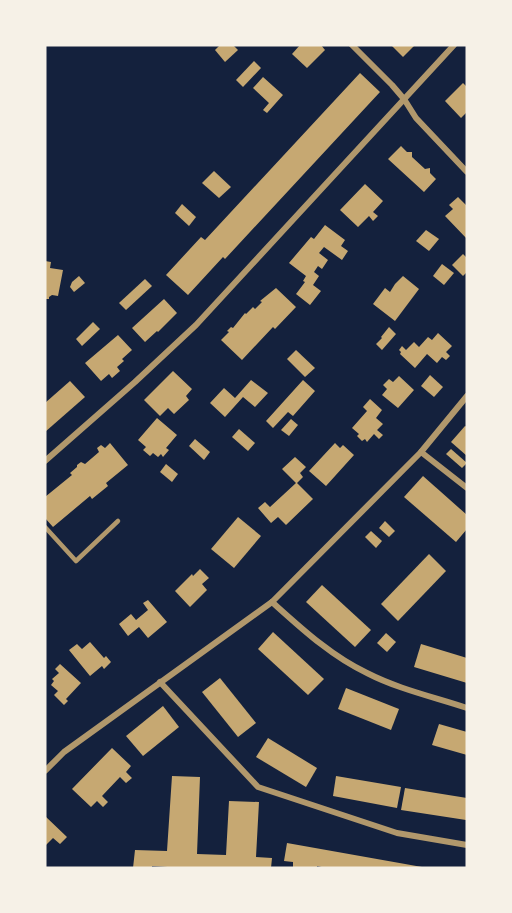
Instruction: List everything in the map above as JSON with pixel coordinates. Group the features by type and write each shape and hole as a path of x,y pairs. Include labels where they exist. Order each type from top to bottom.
{"street":[{"path":"352,45 404,99 416,118 467,172"},
{"path":"45,461 196,325 454,45"},
{"path":"45,771 63,752 272,602 421,452 467,396"},
{"path":"421,452 467,488"},
{"path":"272,602 321,644 367,674 467,708"},
{"path":"160,682 258,787 397,834 467,845"}],"lane":[{"path":"45,527 76,561 118,521"}],"building":[{"path":"220,45 233,45 238,50 225,62 215,50"},
{"path":"300,45 321,45 325,50 307,68 292,54"},
{"path":"391,45 415,45 403,57"},
{"path":"254,61 261,68 243,87 236,80"},
{"path":"360,73 380,92 225,259 223,257 188,295 166,275 201,237 205,240"},
{"path":"263,77 283,95 267,113 263,110 269,103 253,88"},
{"path":"463,83 467,87 467,112 461,118 445,101"},
{"path":"401,146 407,152 412,152 412,157 425,169 430,168 430,173 436,179 424,192 388,159"},
{"path":"214,171 231,187 219,198 202,183"},
{"path":"365,184 383,201 373,212 378,216 373,221 369,216 358,227 340,210"},
{"path":"458,197 467,206 467,239 445,216 453,209 449,205"},
{"path":"182,204 196,217 189,226 175,213"},
{"path":"325,225 345,240 341,246 348,251 342,260 324,247 319,253 328,260 322,269 318,266 314,272 319,276 313,285 321,291 310,305 296,294 305,282 303,281 306,276 289,263 311,237 314,239"},
{"path":"426,230 439,239 429,251 416,241"},
{"path":"463,254 467,258 467,272 463,276 452,265"},
{"path":"45,261 51,262 50,268 63,270 58,296 52,295 49,299 45,299"},
{"path":"442,264 454,273 444,285 433,276"},
{"path":"79,276 85,283 74,292 70,287"},
{"path":"403,276 419,289 395,321 373,304 385,288 390,292"},
{"path":"145,279 152,286 126,310 119,303"},
{"path":"276,288 296,307 275,329 273,327 242,360 221,340 245,313 253,307 255,309 262,302 260,301"},
{"path":"164,299 177,313 145,342 132,328"},
{"path":"93,322 100,329 82,346 76,339"},
{"path":"389,327 396,334 382,350 376,344"},
{"path":"438,333 452,346 446,352 450,356 446,360 442,357 437,363 427,354 415,368 400,354 399,350 402,346 406,350 414,342 419,347 428,337 432,340"},
{"path":"118,335 132,350 117,367 120,371 112,378 109,374 101,381 85,363"},
{"path":"296,350 315,368 305,377 287,359"},
{"path":"173,371 192,389 186,396 189,400 174,414 168,408 160,416 144,400"},
{"path":"430,375 443,387 434,397 421,386"},
{"path":"399,376 414,390 398,408 382,395 387,389 383,385 389,379 393,382"},
{"path":"251,380 268,393 255,407 243,397 225,417 210,403 224,388 235,398"},
{"path":"303,380 315,391 293,416 288,412 273,428 266,421"},
{"path":"70,381 85,397 45,432 45,403"},
{"path":"370,399 382,410 376,418 383,424 377,430 383,435 379,439 374,434 367,442 365,439 362,441 357,436 359,434 352,428 367,411 363,407"},
{"path":"157,418 177,435 166,448 169,450 163,457 161,454 158,457 153,453 150,456 143,450 146,447 138,440"},
{"path":"291,419 298,425 289,436 281,430"},
{"path":"465,426 467,427 467,456 451,442"},
{"path":"239,429 255,443 248,451 232,437"},
{"path":"195,439 210,452 204,460 189,446"},
{"path":"110,443 128,465 106,483 108,486 92,499 90,496 53,527 45,518 45,497 72,475 70,473 77,465 81,462 85,464 99,452 97,448 101,445 105,448"},
{"path":"335,443 340,448 343,445 354,455 326,486 309,471"},
{"path":"451,449 467,463 462,468 446,454"},
{"path":"295,457 306,467 300,473 303,477 297,483 313,499 286,525 278,517 271,523 258,508 265,502 270,507 296,483 282,469"},
{"path":"166,464 178,474 172,482 160,472"},
{"path":"423,476 467,515 467,529 456,542 404,497"},
{"path":"238,517 261,536 234,568 211,549"},
{"path":"385,521 395,531 389,537 379,528"},
{"path":"371,531 382,541 376,548 365,537"},
{"path":"429,554 446,571 398,621 381,604"},
{"path":"200,569 209,578 202,584 207,590 190,607 175,591"},
{"path":"322,585 371,630 355,647 306,602"},
{"path":"148,600 167,622 148,638 139,627 128,636 119,624 131,614 136,620 148,610 143,603"},
{"path":"273,632 324,679 308,695 258,649"},
{"path":"386,633 396,642 387,652 377,643"},
{"path":"90,642 104,658 106,656 111,662 104,669 102,666 90,676 69,650 77,644 82,649"},
{"path":"421,644 467,658 467,683 414,667"},
{"path":"60,664 81,683 66,699 68,701 64,705 54,695 58,691 51,685 54,681 52,679 59,673 55,669"},
{"path":"220,678 256,723 238,737 202,692"},
{"path":"346,688 399,709 391,730 338,709"},
{"path":"163,706 179,727 143,756 126,736"},
{"path":"439,724 467,732 467,755 432,745"},
{"path":"268,738 317,768 306,787 256,757"},
{"path":"112,748 131,766 126,772 132,778 126,783 120,777 102,796 108,802 103,807 97,801 91,807 72,789"},
{"path":"172,776 200,777 197,854 226,855 229,801 259,802 256,857 272,858 271,868 152,866 152,868 133,868 135,850 167,851"},
{"path":"336,776 401,787 397,808 333,796"},
{"path":"405,788 467,798 466,820 401,810"},
{"path":"45,816 67,837 60,844 53,838 45,846"},
{"path":"287,843 422,868 326,868 317,866 317,868 293,868 293,862 284,861"}]}
